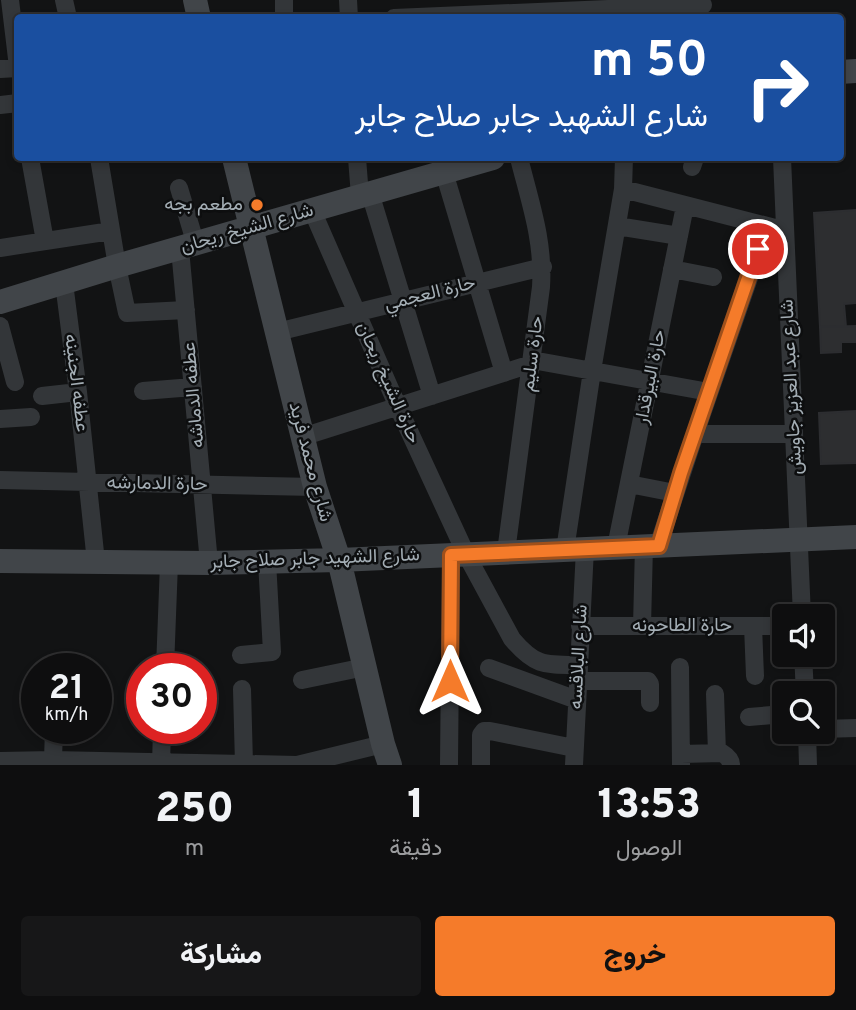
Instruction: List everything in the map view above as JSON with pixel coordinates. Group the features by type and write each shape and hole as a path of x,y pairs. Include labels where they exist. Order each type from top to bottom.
{"street":[{"path":"10,0 14,34"},
{"path":"429,11 703,8"},
{"path":"31,161 45,242"},
{"path":"99,161 127,313 186,310"},
{"name":"شارع محمد فريد","path":"235,161 302,437 339,560 387,755"},
{"path":"358,161 365,195 432,396"},
{"name":"شارع الشيخ ريحان","path":"0,302 365,195 439,168 477,161"},
{"name":"حارة سليم","path":"506,552 543,267 539,237 520,161"},
{"name":"شارع البلاقسه","path":"574,757 580,626 575,549 592,371 623,189 624,161"},
{"name":"شارع عبد العزيز جاويش","path":"782,161 801,604"},
{"path":"439,168 504,373"},
{"name":"عطفه الدماشه","path":"179,188 188,247 186,310 209,563"},
{"path":"623,189 785,230"},
{"name":"حارة البيرقدار","path":"617,547 685,206"},
{"name":"حارة الشيخ ريحان","path":"312,210 459,554 512,639 532,659 545,665 578,673 648,681 650,703"},
{"path":"617,226 678,236"},
{"path":"642,626 651,546 675,493 767,226"},
{"path":"0,248 111,231"},
{"name":"حارة العجمي","path":"277,332 543,267"},
{"path":"672,269 713,277"},
{"name":"عطفه الجنينه","path":"64,283 96,562"},
{"path":"0,326 15,382"},
{"path":"302,437 532,362 709,392"},
{"path":"143,391 193,387"},
{"path":"42,396 78,392"},
{"path":"0,419 32,417"},
{"path":"695,434 794,434"},
{"name":"حارة الدمارشه","path":"0,480 315,487"},
{"path":"629,484 675,493"},
{"name":"شارع الشهيد جابر صلاح جابر","path":"0,561 209,563 339,560 856,537"},
{"path":"459,554 449,761 481,762 481,735 484,731 574,757"},
{"path":"241,655 271,652 267,561"},
{"path":"166,653 169,563"},
{"name":"حارة الطاحونه","path":"580,626 772,626"},
{"path":"753,626 755,676"},
{"path":"302,680 365,667"},
{"path":"681,667 681,760 724,759 715,694"},
{"path":"489,668 577,700"},
{"path":"242,688 250,764"},
{"path":"749,717 772,715"},
{"path":"835,729 856,728"},
{"path":"53,760 54,744"},
{"path":"161,764 162,744"},
{"path":"807,744 808,765"},
{"path":"0,761 297,765 387,755"}],"building":[{"path":"856,210 856,303 844,304 846,327 820,327 814,213"},
{"path":"856,326 856,342 841,342 841,352 821,353 820,327"},
{"path":"856,411 856,463 821,464 819,413"}],"place":[{"name":"مطعم بجه","path":"257,205"}],"route":[{"path":"450,681 451,555 659,546 681,473 758,249"}]}
